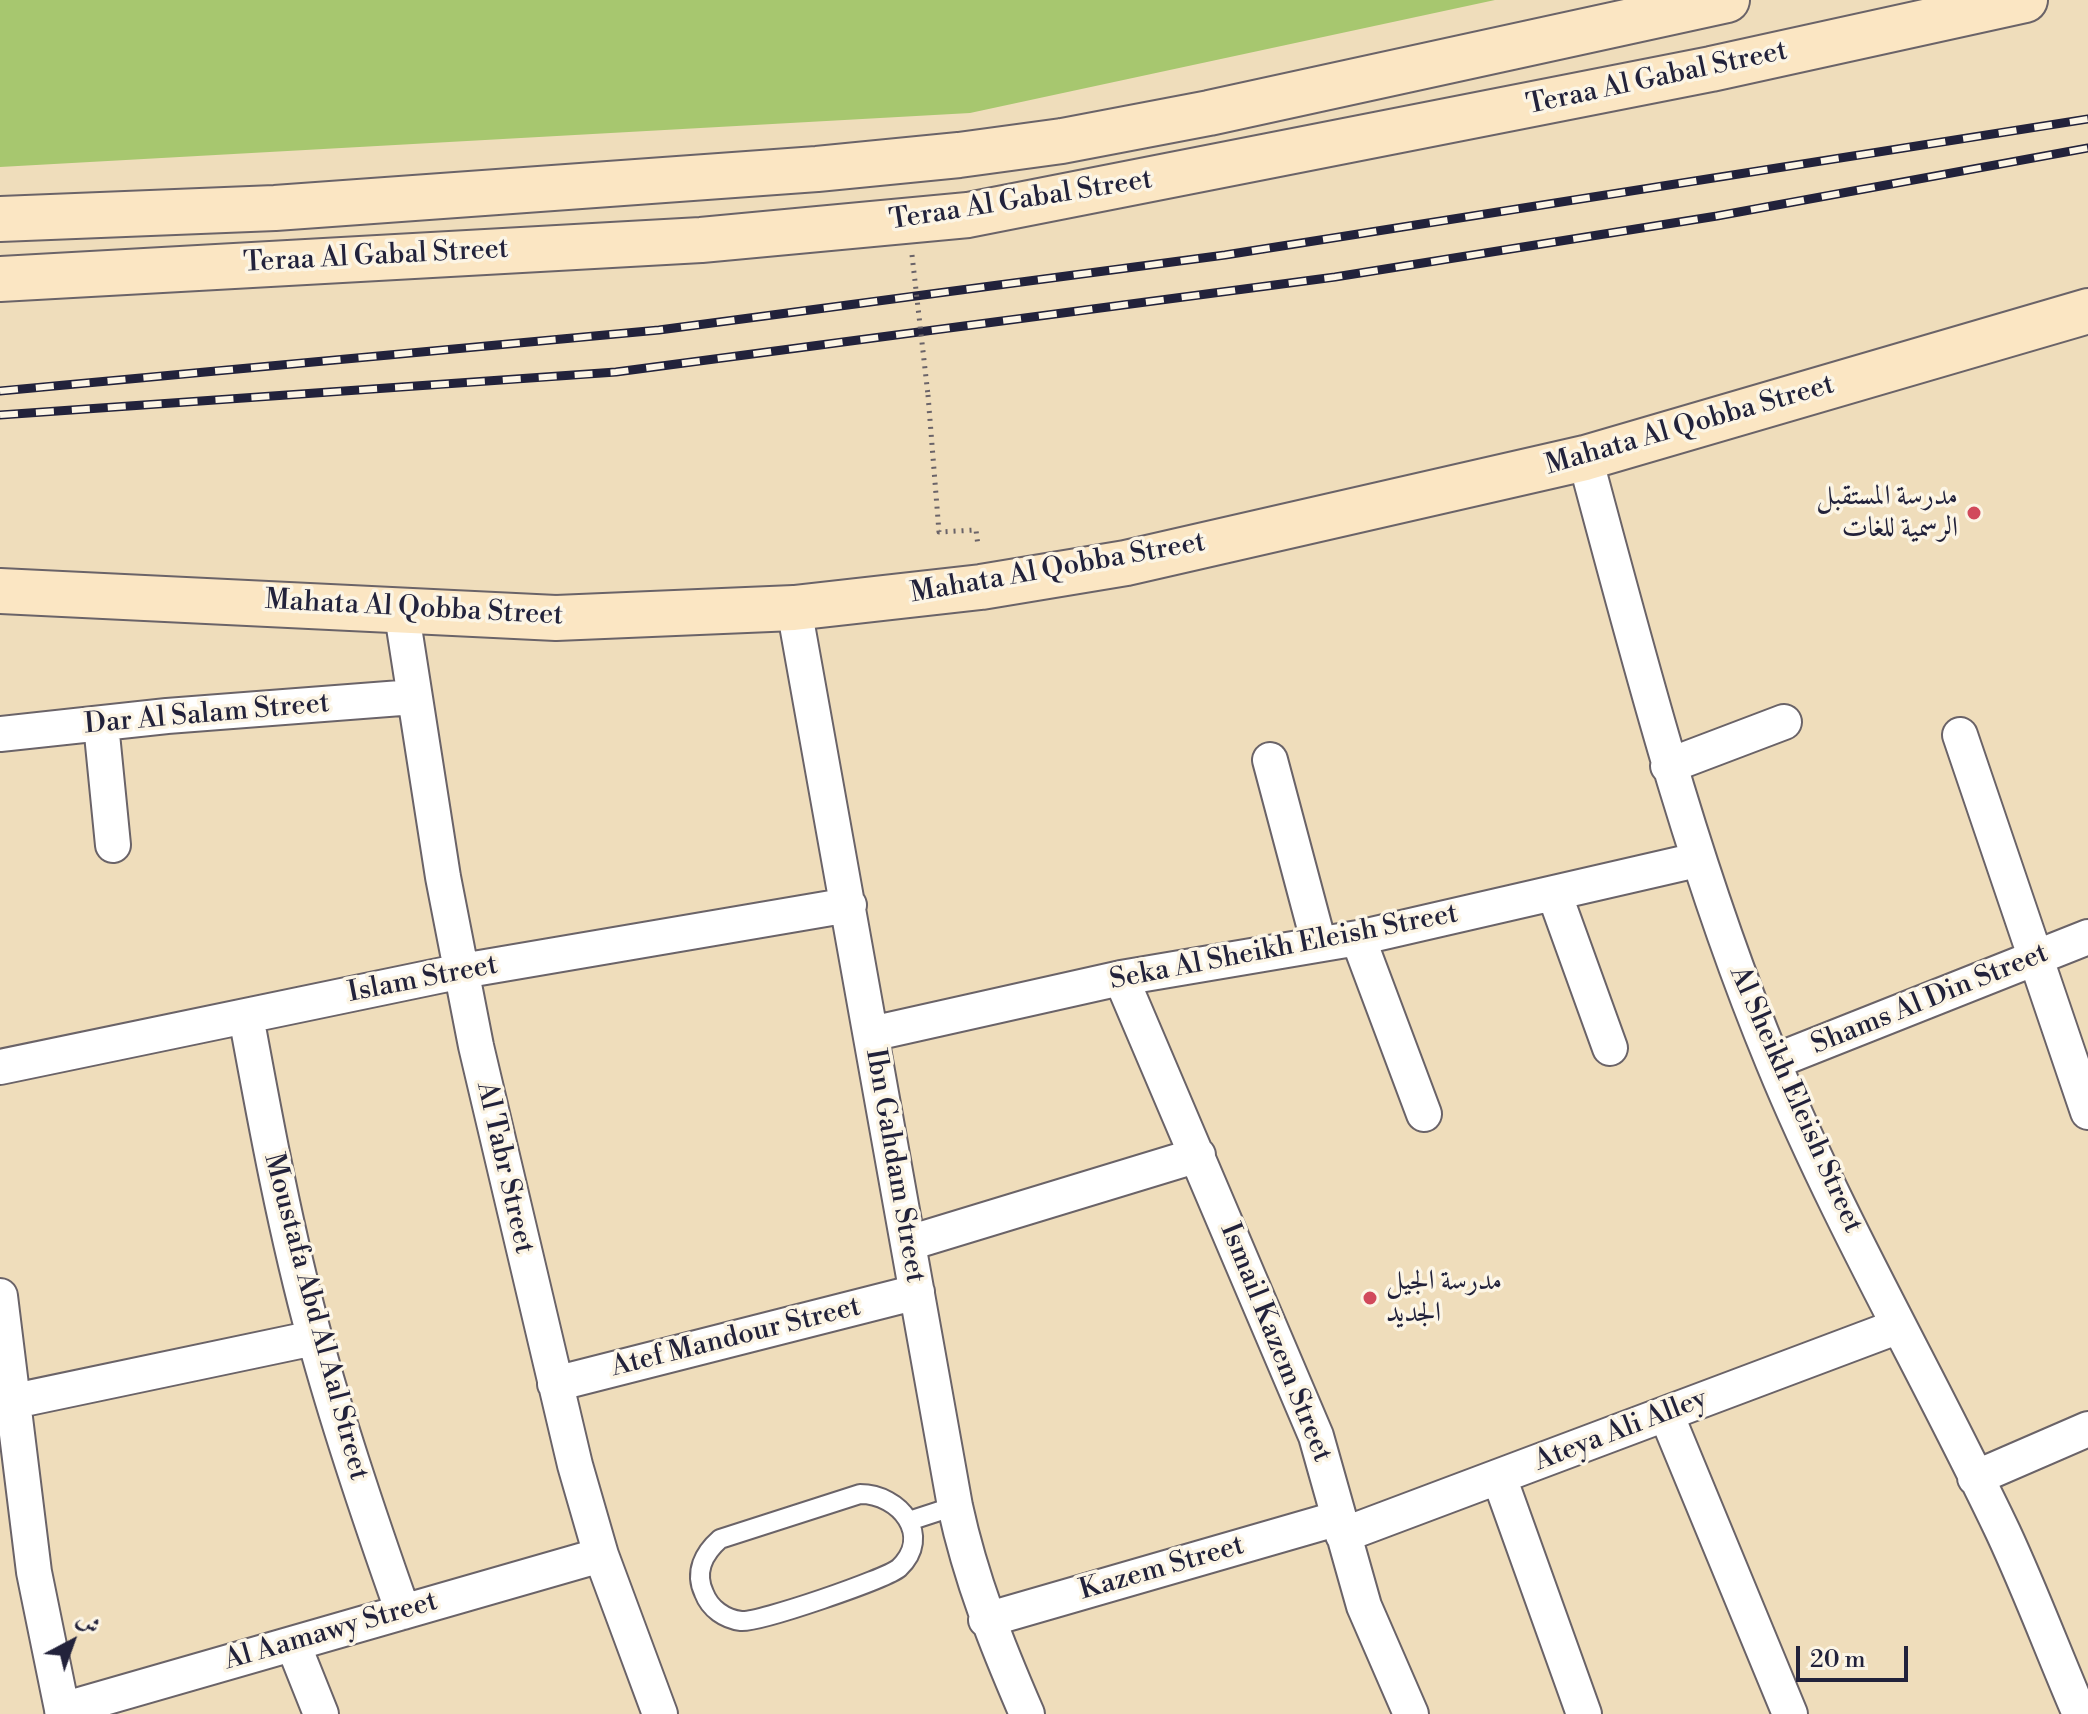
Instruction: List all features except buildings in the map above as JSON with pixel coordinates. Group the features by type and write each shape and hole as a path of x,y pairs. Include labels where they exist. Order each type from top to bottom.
{"main road":[{"name":"Teraa Al Gabal Street","path":"0,219 275,208 817,169 959,155 1062,141 1209,113 1727,0"},
{"name":"Teraa Al Gabal Street","path":"0,279 701,240 968,215 1711,69 2025,0"},
{"path":"959,155 968,215"},
{"path":"275,208 278,262"},
{"name":"Mahata Al Qobba Street","path":"0,591 401,608 556,618 794,608 981,587 1126,563 1585,458 2086,319"}],"street":[{"name":"Al Sheikh Eleish Street","path":"1585,458 1668,766 1697,860 1773,1062 1814,1156 2003,1534 2080,1714"},
{"name":"Al Tabr Street","path":"401,608 476,1046 555,1384 601,1555 660,1714"},
{"name":"Ibn Gahdam Street","path":"794,608 968,1568 986,1620 1027,1714"},
{"name":"Dar Al Salam Street","path":"0,734 414,697"},
{"path":"1668,766 1784,722"},
{"path":"101,724 113,845"},
{"path":"1960,735 2088,1112"},
{"path":"1270,760 1319,944"},
{"name":"Seka Al Sheikh Eleish Street","path":"871,1034 1121,978 1358,938 1697,860"},
{"path":"1554,893 1610,1048"},
{"name":"Islam Street","path":"0,1067 462,971 849,905"},
{"name":"Shams Al Din Street","path":"1773,1062 2088,937"},
{"path":"1358,938 1424,1114"},
{"name":"Ismail Kazem Street","path":"1121,978 1316,1436 1364,1606 1411,1714"},
{"name":"Moustafa Abd Al Aal Street","path":"246,1016 277,1182 314,1338 355,1476 403,1612"},
{"path":"909,1243 1198,1155"},
{"name":"Atef Mandour Street","path":"555,1384 917,1292"},
{"path":"0,1296 7,1402 34,1572 62,1712"},
{"name":"Ateya Ali Alley","path":"1341,1527 1499,1477 1899,1326"},
{"path":"7,1402 314,1338"},
{"path":"1666,1414 1790,1714"},
{"path":"1975,1478 2088,1429"},
{"path":"1499,1477 1584,1714"},
{"name":"Kazem Street","path":"986,1620 1341,1527"},
{"name":"Al Aamawy Street","path":"62,1712 601,1555"},
{"path":"293,1644 321,1714"}],"lane":[{"path":"860,1494 890,1499 909,1521 912,1533 907,1557 890,1574 758,1620 744,1622 718,1612 702,1589 700,1575 709,1548 733,1533 860,1494"},
{"path":"909,1521 955,1506"}],"path":[{"path":"912,255 939,532 976,530 981,587"}],"green space":[{"path":"0,0 1495,0 970,113 0,167"}],"railway":[{"path":"0,391 659,330 1225,255 2088,119"},
{"path":"0,415 616,372 1335,277 1717,216 2088,148"}],"place":[{"name":"مدرسة المستقبل الرسمية للغات","path":"1974,513"},
{"name":"مدرسة الجيل الجديد","path":"1370,1298"}]}
